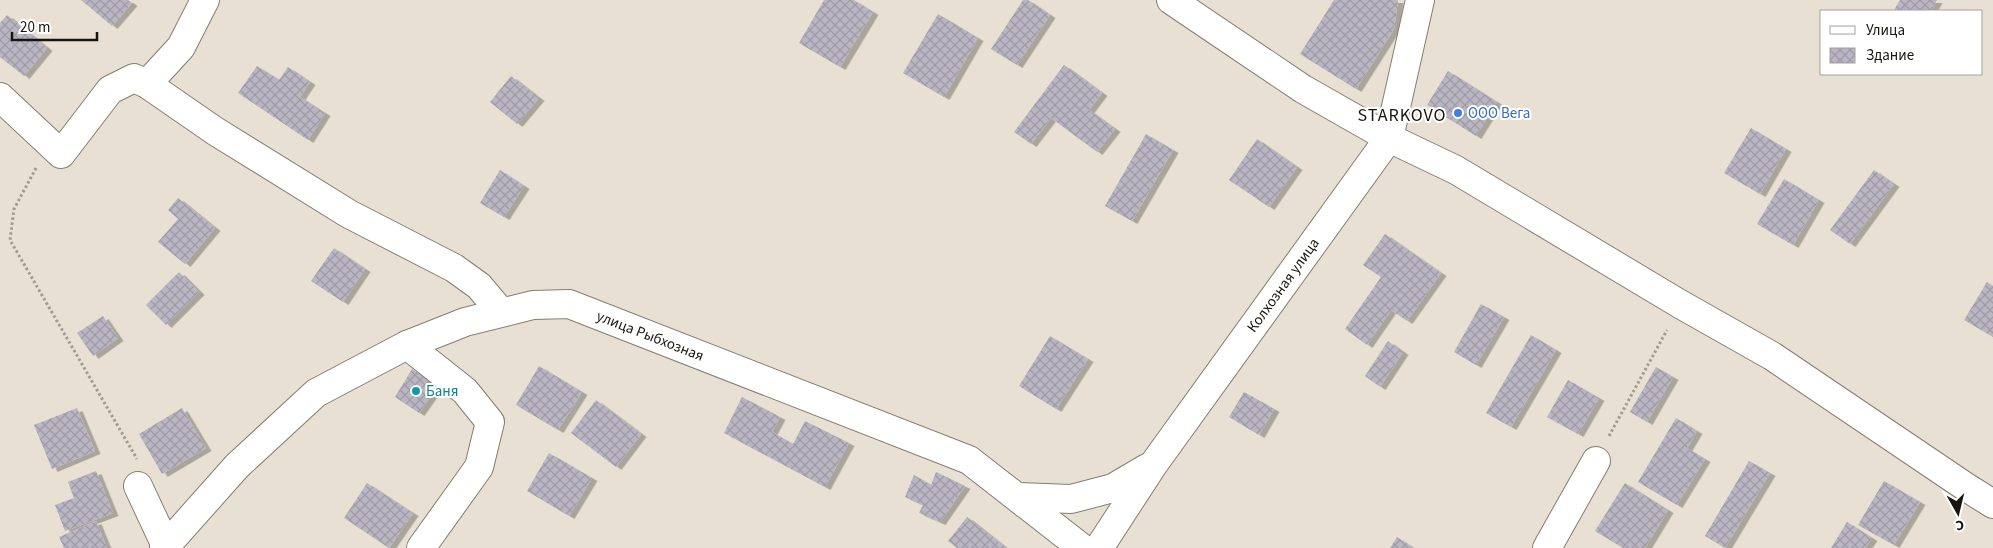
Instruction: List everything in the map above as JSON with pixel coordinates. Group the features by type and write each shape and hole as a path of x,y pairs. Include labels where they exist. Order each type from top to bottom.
{"street":[{"path":"147,84 181,48 205,0"},
{"path":"1172,0 1303,89 1389,138 1456,170 1680,304 1772,356 1993,504"},
{"name":"Колхозная улица","path":"1099,548 1153,465 1389,138 1420,0"},
{"path":"0,97 55,149 110,90 134,78 147,84 215,131 349,214 454,268 479,286 501,312"},
{"name":"улица Рыбхозная","path":"165,547 224,480 316,393 407,345 465,322 533,305 569,304 969,460 1082,548"},
{"path":"407,345 465,391 490,422 479,467 421,548"},
{"path":"1547,548 1596,460"},
{"path":"1018,497 1071,499 1113,488 1153,465"},
{"path":"138,473 165,547"}],"path":[{"path":"55,149 14,209 10,240 138,473"},
{"path":"1596,460 1680,304"}],"building":[{"path":"81,0 128,0 132,3 112,26"},
{"path":"824,0 854,0 873,12 840,67 799,43"},
{"path":"1023,0 1028,0 1050,15 1017,65 991,49"},
{"path":"1334,0 1398,0 1394,29 1356,89 1300,54"},
{"path":"1900,0 1937,0 1932,10 1894,10"},
{"path":"938,14 978,38 944,97 903,73"},
{"path":"7,15 47,48 24,76 0,57 0,23"},
{"path":"1064,65 1102,93 1089,110 1115,129 1097,152 1051,118 1031,144 1014,132"},
{"path":"257,66 279,80 288,67 310,82 300,97 325,113 308,140 238,93"},
{"path":"1448,71 1497,102 1476,136 1427,105"},
{"path":"511,76 539,98 517,124 490,102"},
{"path":"1751,128 1786,149 1760,194 1724,173"},
{"path":"1146,134 1173,150 1132,221 1105,206"},
{"path":"1257,139 1297,167 1269,207 1229,180"},
{"path":"500,170 524,186 504,217 480,203"},
{"path":"1874,170 1894,184 1850,244 1830,230"},
{"path":"1784,179 1819,200 1793,245 1757,224"},
{"path":"178,198 215,228 185,264 158,242 178,219 168,210"},
{"path":"1385,234 1441,273 1407,321 1391,310 1367,345 1345,329 1381,277 1363,265"},
{"path":"334,248 365,269 343,302 311,281"},
{"path":"179,272 199,292 166,325 146,305"},
{"path":"1987,282 1993,286 1993,337 1964,320"},
{"path":"1481,304 1504,317 1476,365 1454,352"},
{"path":"103,316 118,338 93,356 77,333"},
{"path":"1531,335 1556,350 1511,427 1486,413"},
{"path":"1050,336 1088,359 1056,409 1019,386"},
{"path":"1388,341 1403,352 1380,387 1365,376"},
{"path":"539,366 582,392 558,430 516,405"},
{"path":"1656,367 1673,377 1647,422 1630,412"},
{"name":"Баня","path":"412,369 438,386 419,413 395,397"},
{"path":"1568,380 1599,398 1578,434 1547,417"},
{"path":"1244,392 1274,409 1259,435 1229,417"},
{"path":"742,397 780,417 772,432 793,444 805,421 849,443 825,487 724,433"},
{"path":"596,400 641,434 616,467 571,433"},
{"path":"77,408 95,451 52,469 34,425"},
{"path":"182,408 206,448 162,474 139,434"},
{"path":"1676,418 1697,431 1687,448 1705,459 1677,505 1638,482"},
{"path":"549,453 592,478 569,516 527,491"},
{"path":"1749,461 1770,473 1725,548 1705,536"},
{"path":"96,471 113,513 65,531 55,505 74,498 68,482"},
{"path":"936,472 965,486 940,522 919,513 923,505 905,497 914,475 931,485"},
{"path":"1884,481 1920,502 1894,545 1858,525"},
{"path":"367,483 413,513 389,548 344,518"},
{"path":"1625,483 1668,510 1645,548 1623,548 1595,531"},
{"path":"967,517 1006,548 957,548 948,541"},
{"path":"96,521 107,548 64,548 59,537"},
{"path":"1847,522 1872,538 1865,548 1831,548"},
{"path":"1397,537 1413,548 1390,548"}],"place":[{"name":"ООО Вега","path":"1458,113"},
{"name":"Баня","path":"416,391"}],"district":[{"name":"STARKOVO","path":"1402,115"}]}
